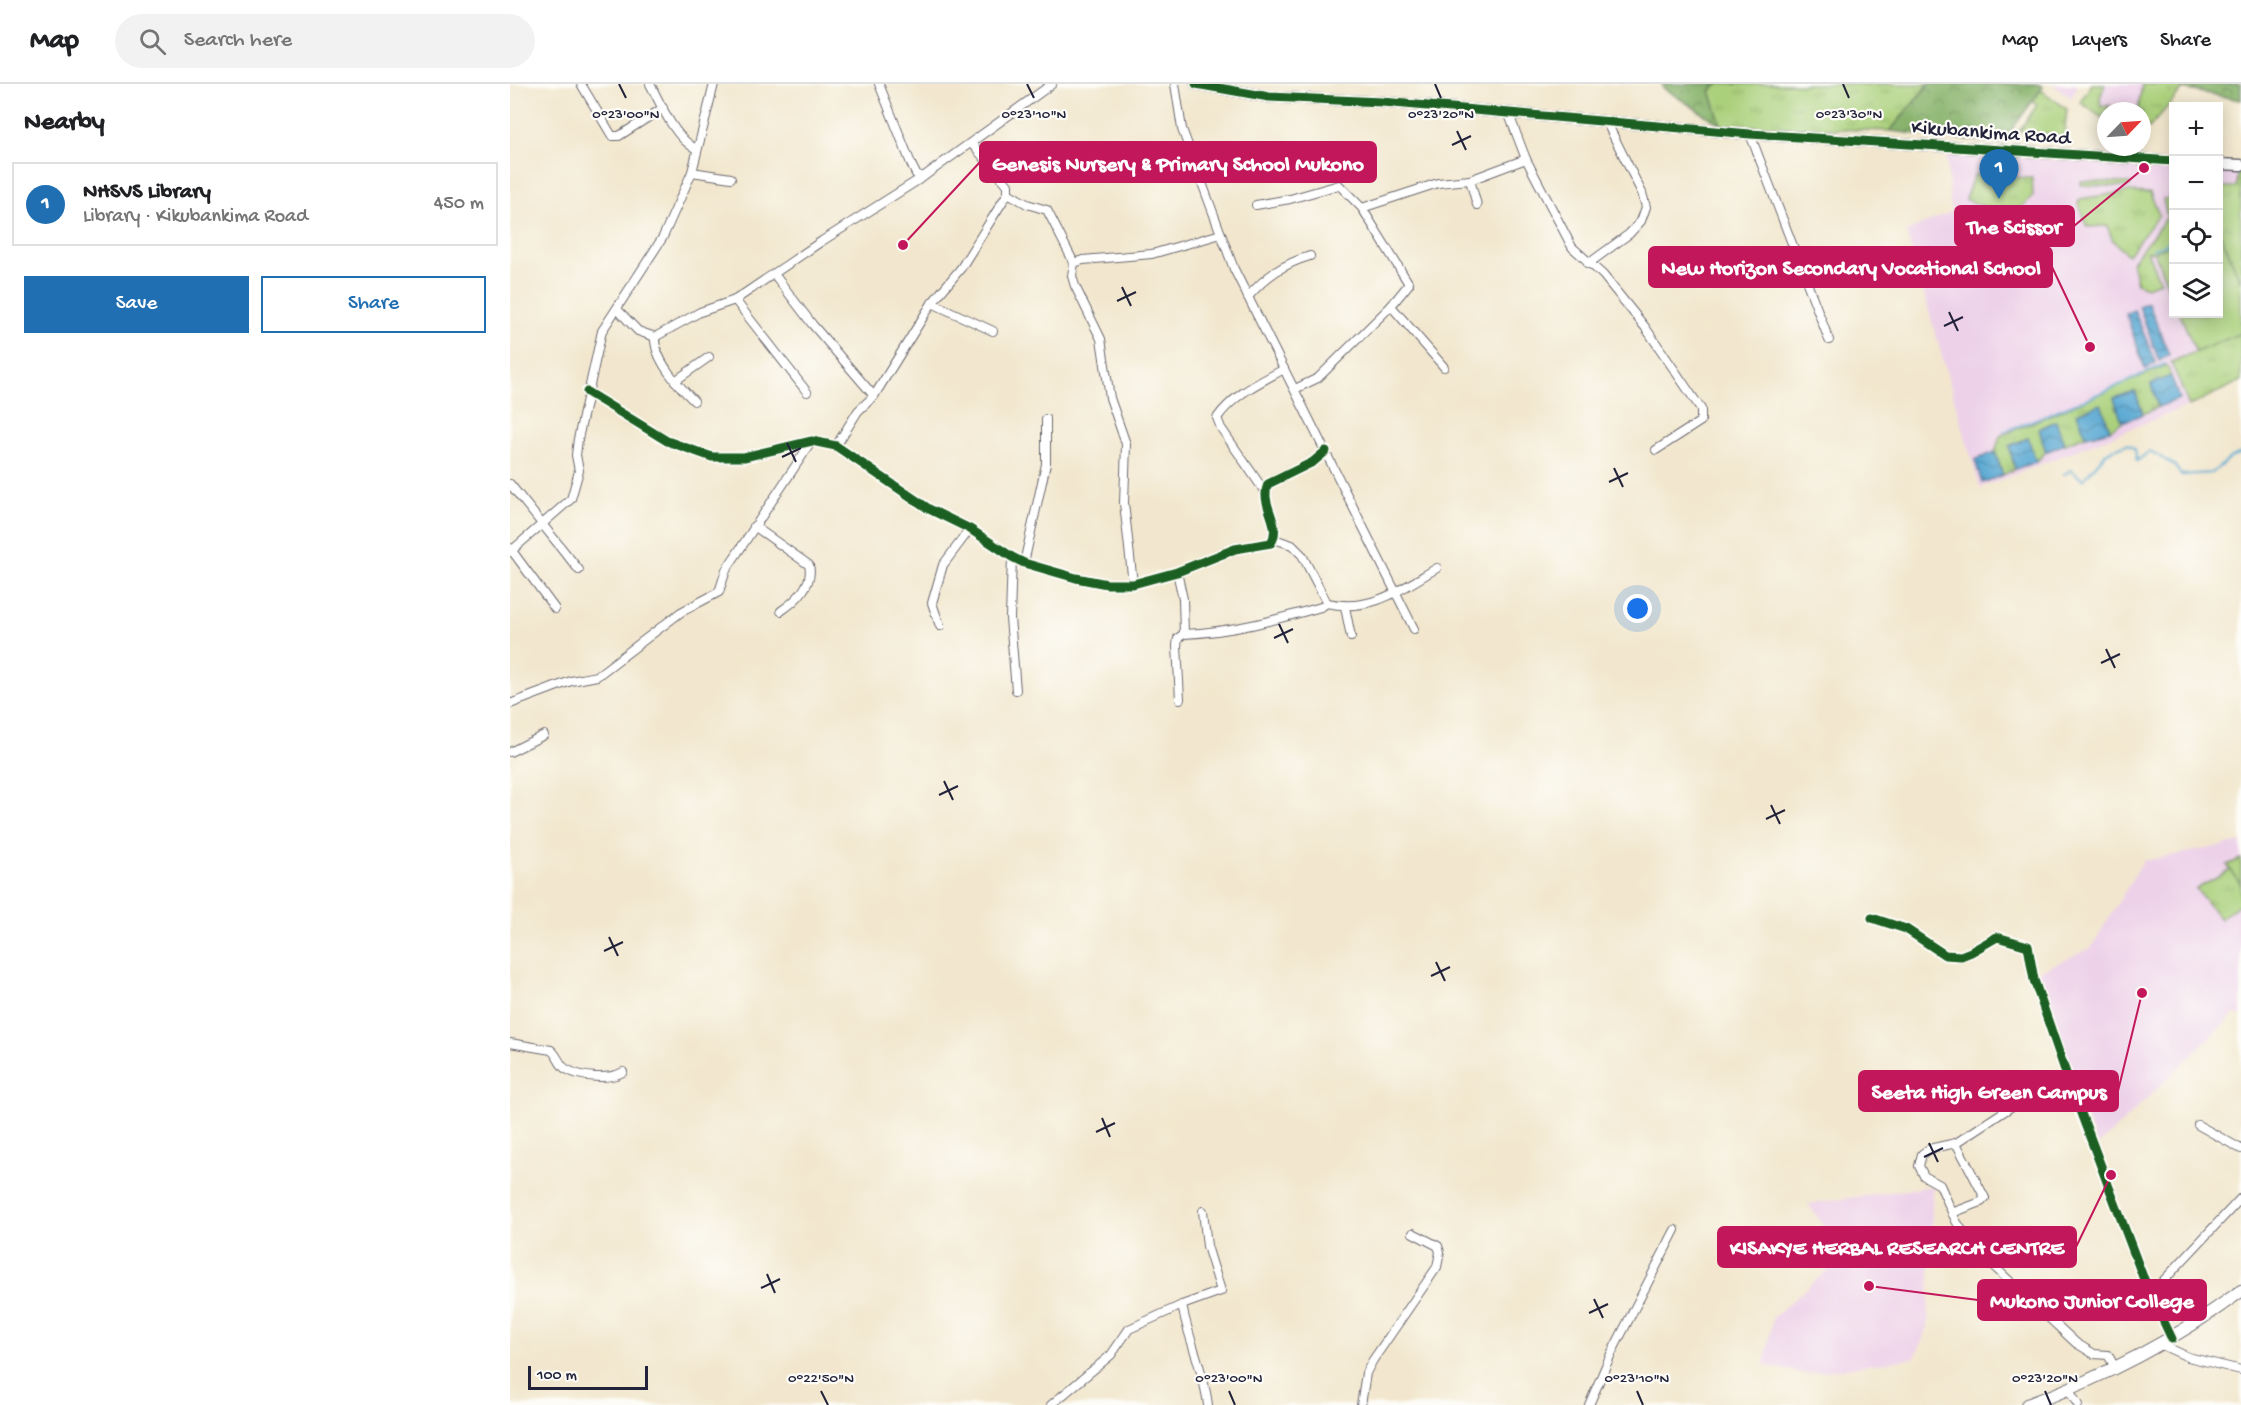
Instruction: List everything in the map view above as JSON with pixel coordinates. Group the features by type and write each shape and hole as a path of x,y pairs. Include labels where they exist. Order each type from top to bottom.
{"main road":[{"path":"2027,1405 2068,1390 2167,1342 2241,1291"}],"street":[{"path":"581,84 612,136 619,136 663,108"},
{"path":"650,84 682,139 696,149"},
{"path":"555,609 511,550 572,499 577,488 578,440 602,331 663,237 692,171 714,84"},
{"path":"879,84 912,166 916,174 923,177"},
{"path":"616,309 638,331 655,337 700,312 735,300 972,144 1052,84"},
{"path":"1176,84 1182,129 1221,234 1248,297 1414,629"},
{"name":"Kikubankima Road","path":"1196,84 1269,97 1382,102 1750,134 2169,161"},
{"path":"1508,112 1526,159 1572,248 1603,275 1645,327 1701,409 1701,421 1656,450"},
{"path":"1588,264 1629,234 1641,221 1646,207 1642,193 1606,121"},
{"path":"1750,134 1829,340"},
{"path":"836,446 858,411 874,396 932,303 961,267 1008,193 1008,185 972,144"},
{"path":"1362,208 1438,183 1470,180 1526,159"},
{"path":"2223,164 2241,165"},
{"path":"692,171 731,178"},
{"path":"1470,180 1477,205"},
{"path":"1256,205 1290,199 1339,185 1362,208 1409,284 1391,306 1318,378 1295,390"},
{"path":"1008,193 1027,204 1047,210 1074,263 1072,276 1075,286 1101,339 1110,398 1126,444 1124,503 1133,584"},
{"path":"1074,263 1083,260 1152,254 1221,234"},
{"path":"1248,297 1265,277 1287,263 1310,256"},
{"path":"774,274 812,324 874,396"},
{"path":"735,300 807,392"},
{"path":"932,303 993,331"},
{"path":"1391,306 1444,367"},
{"path":"655,337 654,342 675,381 693,401"},
{"path":"675,381 709,357"},
{"path":"1274,539 1274,523 1264,492 1221,428 1217,418 1227,405 1246,390 1284,369"},
{"path":"587,392 667,441 712,457 744,457 793,443 812,441 836,446 929,509 970,530 1012,557 1024,563 1107,584 1133,584 1177,572 1235,549 1263,545 1274,539 1292,545 1302,555 1327,603"},
{"path":"1024,563 1046,464 1046,419"},
{"path":"510,704 571,681 597,676 681,612 719,592 726,570 812,441"},
{"path":"1264,492 1274,479 1313,462 1326,452"},
{"path":"510,484 579,570"},
{"path":"754,526 808,565 811,572 806,587 793,603 781,611"},
{"path":"940,626 932,603 943,565 970,530"},
{"path":"1012,557 1010,618 1016,690"},
{"path":"1180,699 1177,646 1178,638 1184,634 1254,626 1321,607 1327,603 1345,607 1380,601 1437,568"},
{"path":"1177,572 1183,599 1184,634"},
{"path":"1345,607 1351,637"},
{"path":"510,752 544,735"},
{"path":"1872,918 1906,929 1945,955 1960,956 1997,937 2028,946 2034,980 2068,1079 2151,1294 2167,1342 2188,1357 2241,1370"},
{"path":"510,1042 551,1050 566,1069 585,1075 612,1078 624,1072"},
{"path":"2068,1079 2010,1107 1956,1143 1929,1149 1922,1154 1918,1166 1924,1176 1940,1185 1952,1213 1973,1247 2076,1343 2094,1354 2108,1355 2116,1368"},
{"path":"2199,1125 2241,1149"},
{"path":"1952,1213 1981,1202 1985,1198 1956,1143"},
{"path":"2151,1294 2241,1198"},
{"path":"1052,1405 1112,1355 1129,1329 1182,1305 1221,1291 1207,1246 1203,1211"},
{"path":"1589,1405 1611,1354 1675,1230"},
{"path":"1361,1405 1366,1373 1373,1360 1437,1267 1440,1252 1438,1246 1413,1233"},
{"path":"1182,1305 1188,1336 1205,1384 1208,1405"},
{"path":"2068,1390 2078,1405"}],"shaded area":[{"path":"2053,84 2079,84 2071,98"},
{"path":"2092,84 2178,84 2183,89 2172,102 2169,102 2169,105 2151,126 2151,102 2097,102 2097,114 2080,102"},
{"path":"1946,151 2133,166 2169,165 2169,318 2223,318 2223,169 2241,170 2241,381 2189,406 1980,488 1906,232 1951,212"},
{"path":"2241,842 2241,1016 2235,1013 2097,1147 2035,973 2091,948 2143,861"},
{"path":"1933,1186 1928,1327 1915,1358 1806,1374 1764,1365 1773,1317 1845,1255 1808,1204"}],"green space":[{"path":"1662,84 1719,84 1710,91 1721,125 1663,88"},
{"path":"1719,84 1929,84 1890,131 1721,125 1710,91"},
{"path":"1929,84 2038,84 2043,87 2001,144 1890,131"},
{"path":"2092,84 2105,84 2100,102 2097,102 2097,114 2080,102"},
{"path":"2142,84 2178,84 2183,89 2172,102 2169,102 2169,105 2151,126 2151,102 2139,102"},
{"path":"2178,84 2241,84 2241,100 2183,89"},
{"path":"2041,90 2067,109 2064,136 2019,131 2037,105 2032,101"},
{"path":"2238,170 2241,170 2241,283 2223,240 2223,187 2237,187"},
{"path":"1974,175 2032,178 2033,196 2011,217 1965,199"},
{"path":"2081,181 2130,183 2130,187 2081,185"},
{"path":"2126,192 2150,193 2159,215 2128,255 2113,241 2107,226 2087,227 2078,203 2080,199"},
{"path":"2163,199 2169,199 2169,245 2154,252 2147,251 2160,282 2146,287 2137,283 2132,262 2167,217"},
{"path":"2223,240 2241,283 2241,333 2196,352 2182,318 2223,318"},
{"path":"2169,245 2169,288 2154,252"},
{"path":"2241,333 2241,381 2189,406 2171,362"},
{"path":"2167,365 2171,376 2151,384 2158,407 2143,414 2135,391 2114,398 2122,422 2110,430 2101,404 2077,413 2086,436 2064,444 2055,421 2039,429 2046,452 2036,462 2028,438 2009,446 2015,469 2003,475 1995,452 2000,436"},
{"path":"2241,859 2241,884 2227,865"},
{"path":"2231,870 2241,884 2241,903 2220,919 2196,889"}],"water":[{"path":"2148,302 2169,355 2159,361 2139,306"},
{"path":"2134,310 2156,363 2145,369 2126,314"},
{"path":"2171,376 2179,399 2158,407 2151,384"},
{"path":"2135,391 2143,414 2122,422 2114,398"},
{"path":"2101,404 2110,430 2086,436 2077,413"},
{"path":"2056,421 2064,444 2046,452 2039,429"},
{"path":"2028,438 2036,462 2015,469 2009,446"},
{"path":"1995,452 2003,475 1982,483 1975,460"}],"waterway":[{"path":"2153,249 2169,242"},
{"path":"2003,432 2113,388 2165,364"},
{"path":"2063,475 2071,470 2083,480 2107,452 2127,444 2135,449 2137,461 2150,451 2174,465 2181,475 2212,473 2230,458 2241,453"}],"cycle path":[{"path":"1196,84 1269,97 1382,102 1750,134 2169,161"},
{"path":"587,392 667,441 712,457 744,457 812,441 836,446 929,509 970,529 1012,557 1024,563 1076,578 1107,584 1133,584 1177,572 1235,549 1271,543 1274,529 1266,499 1268,484 1313,462 1326,451"},
{"path":"1872,918 1906,929 1945,955 1961,956 1997,937 2028,946 2034,980 2068,1079 2143,1277 2172,1339"}],"place":[{"name":"The Scissor","path":"2144,168"},
{"name":"NHSVS Library","path":"1999,199"},
{"name":"Genesis Nursery & Primary School Mukono","path":"903,245"},
{"name":"New Horizon Secondary Vocational School","path":"2090,347"},
{"name":"Seeta High Green Campus","path":"2142,993"},
{"name":"KISAKYE HERBAL RESEARCH CENTRE","path":"2111,1175"},
{"name":"Mukono Junior College","path":"1869,1286"}]}
